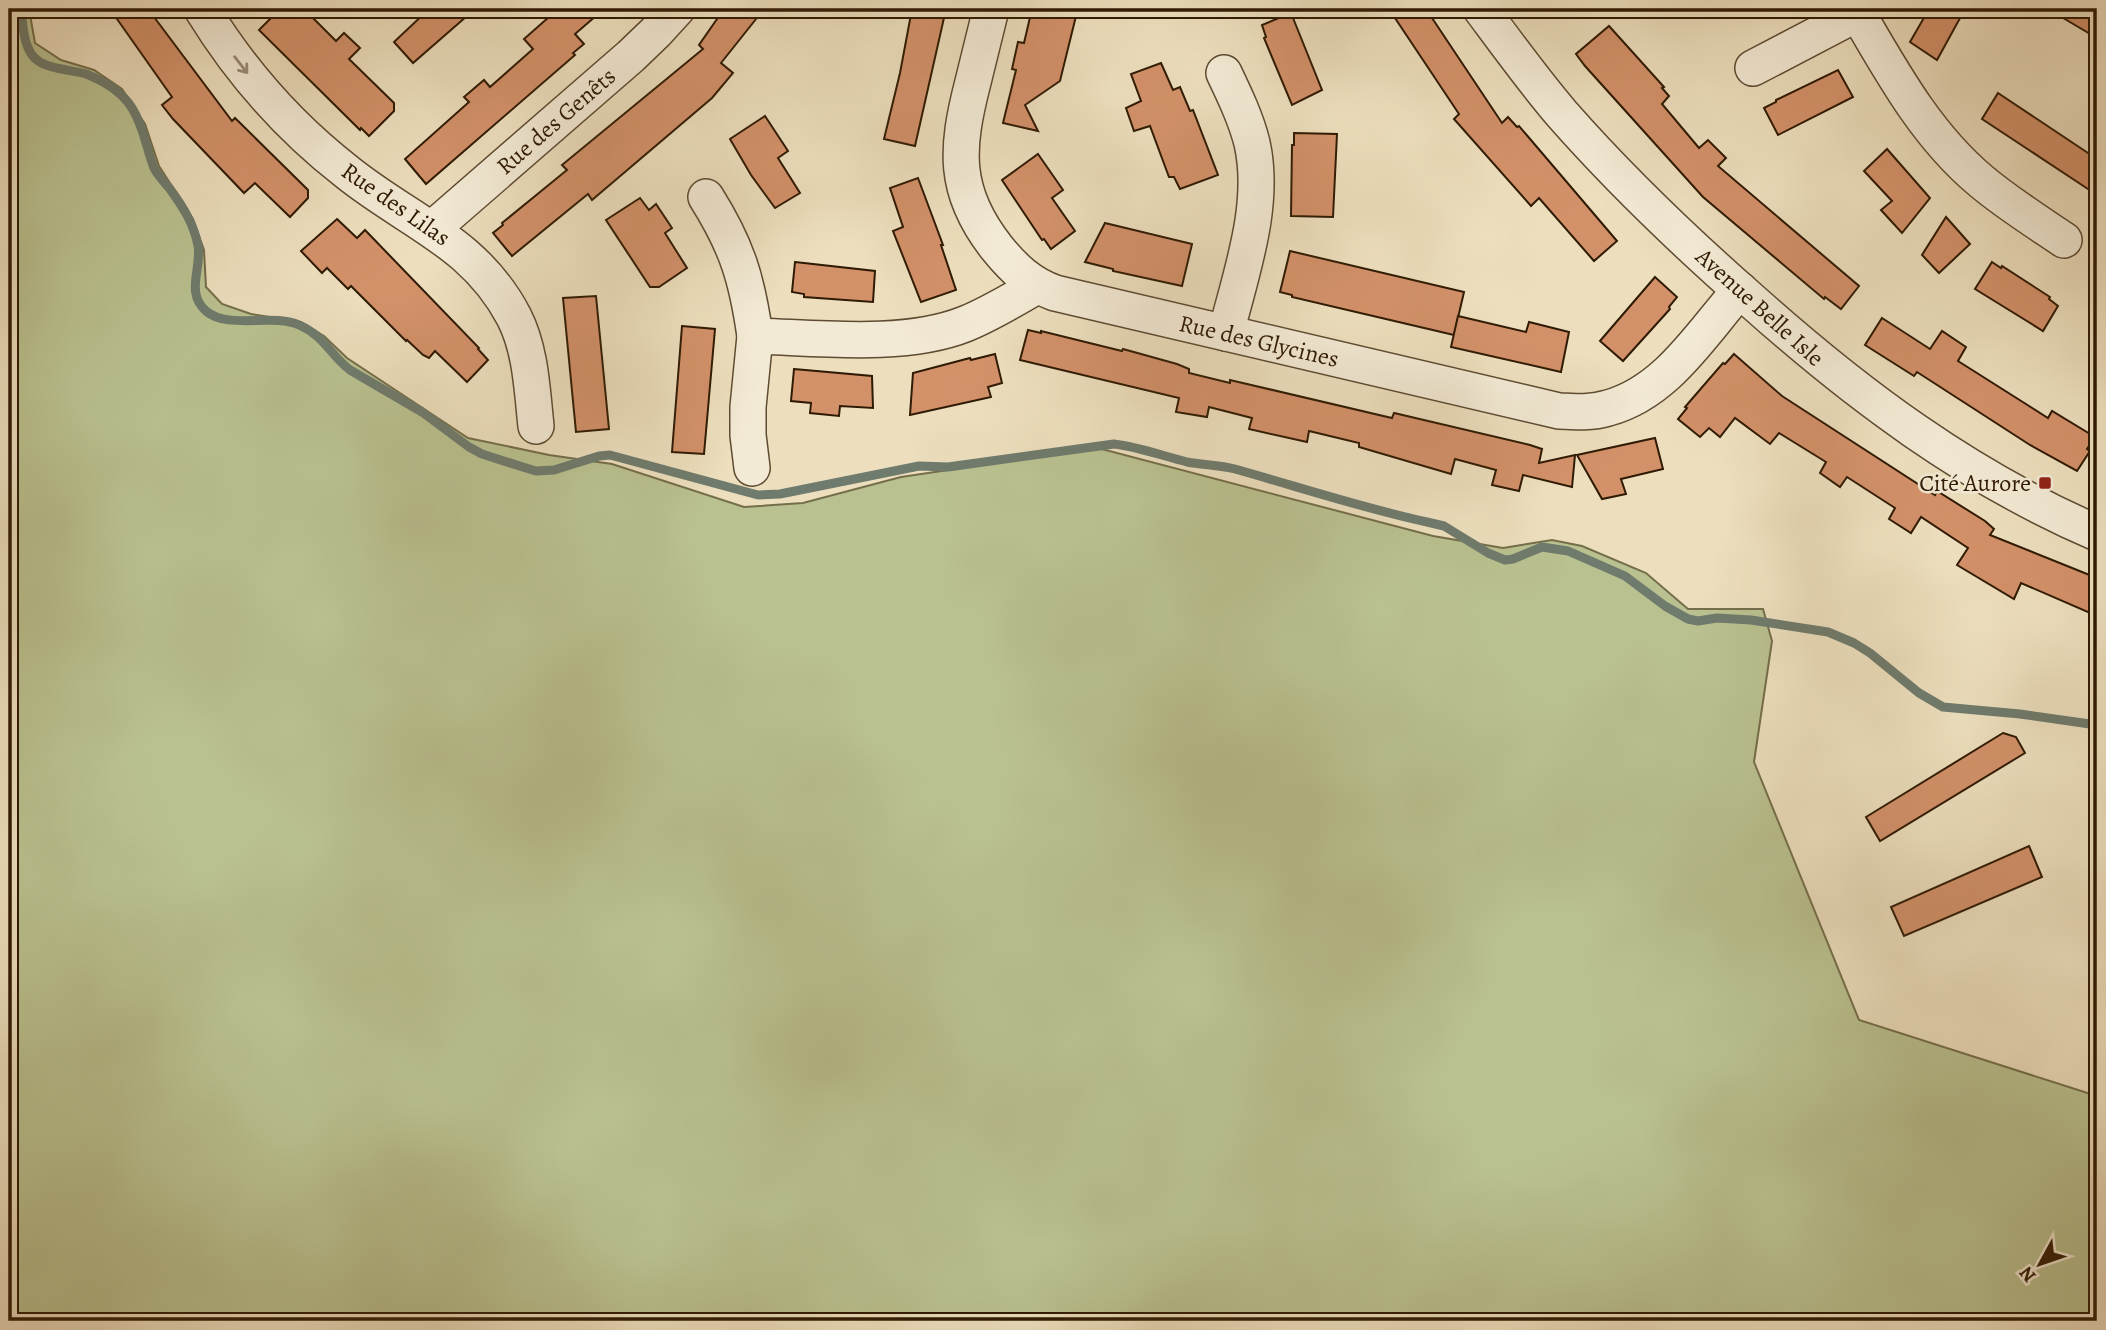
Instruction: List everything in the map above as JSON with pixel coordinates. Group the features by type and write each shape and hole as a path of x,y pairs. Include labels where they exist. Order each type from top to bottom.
{"street":[{"name":"Rue des Lilas","path":"202,9 254,81 309,140 377,195 463,251 481,269 514,318 524,342 530,367 537,426"},
{"name":"Rue des Genêts","path":"432,229 631,56 677,9"},
{"name":"Rue des Glycines","path":"991,9 963,124 960,153 962,175 967,196 987,235 1016,270 1037,286 1070,297 1559,411 1584,412 1607,409 1632,399 1655,385 1674,368 1740,290"},
{"name":"Avenue Belle Isle","path":"1481,9 1534,79 1594,149 1688,243 1838,376 1915,433 1958,460 2097,533"},
{"path":"1754,68 1862,11 1901,87 1948,149 1989,187 2064,240"},
{"path":"1224,73 1241,109 1256,170 1250,238 1226,333"},
{"path":"706,197 735,250 744,276 755,336 748,407 752,468"},
{"path":"755,336 872,339 934,334 964,325 1037,286"}],"green space":[{"path":"9,9 29,9 35,43 61,60 94,70 122,89 145,124 159,166 193,219 204,250 206,287 222,304 251,314 301,322 324,336 347,358 468,438 549,455 612,464 744,507 803,503 901,477 1098,448 1433,536 1503,548 1552,540 1582,546 1646,573 1688,609 1763,609 1772,641 1754,762 1859,1020 2097,1096 2097,1321 9,1321"}],"building":[{"path":"110,9 148,9 232,121 235,118 308,190 308,198 290,217 255,183 244,193 173,119 162,105 172,97"},
{"path":"280,9 304,9 336,41 344,33 360,48 349,59 394,103 394,111 369,136 259,30"},
{"path":"429,9 475,9 413,63 394,42"},
{"path":"558,9 604,9 575,34 584,44 573,53 575,55 426,184 405,159 469,102 464,97 484,80 490,87 533,49 524,39"},
{"path":"724,9 764,9 721,63 733,73 712,98 592,200 588,194 512,256 493,233 567,170 562,165 703,49 699,45"},
{"path":"912,9 946,9 915,146 884,139"},
{"path":"1034,9 1047,9 1076,16 1060,81 1025,105 1038,131 1003,123 1016,70 1012,69 1018,42 1024,43"},
{"path":"1389,9 1426,9 1502,123 1508,117 1519,126 1617,241 1594,261 1539,198 1531,206 1454,119 1459,114"},
{"path":"1929,9 1965,9 1937,60 1910,42"},
{"path":"2048,9 2097,9 2097,38"},
{"path":"1291,13 1322,90 1292,105 1264,38 1266,37 1262,25"},
{"path":"1609,26 1664,87 1662,88 1669,96 1662,104 1699,148 1708,140 1726,158 1718,166 1859,286 1841,309 1825,297 1824,299 1703,197 1585,66 1576,54"},
{"path":"1161,63 1173,90 1180,87 1190,111 1193,110 1218,175 1180,189 1174,177 1169,177 1150,126 1134,131 1126,108 1141,101 1131,74"},
{"path":"1838,70 1853,97 1778,135 1764,108"},
{"path":"1998,93 2097,159 2097,195 1982,119"},
{"path":"765,116 788,151 778,158 800,193 775,208 730,139"},
{"path":"1294,133 1337,134 1333,217 1291,216"},
{"path":"1887,149 1930,198 1902,233 1881,210 1892,201 1864,171"},
{"path":"1038,154 1063,190 1052,198 1075,231 1051,249 1044,239 1042,240 1002,180"},
{"path":"918,178 943,245 956,290 921,302 893,231 903,227 890,188"},
{"path":"640,198 649,210 656,204 672,228 665,233 687,268 659,287 650,287 606,220"},
{"path":"1946,217 1970,244 1939,273 1922,255"},
{"path":"337,219 357,238 365,230 479,348 488,360 467,382 435,351 429,358 423,355 351,286 348,289 327,268 322,273 301,251"},
{"path":"1105,223 1192,244 1182,286 1085,262"},
{"path":"1290,251 1464,292 1454,335 1280,292"},
{"path":"795,262 875,271 873,302 804,297 804,294 792,292"},
{"path":"1992,262 2050,297 2058,306 2043,331 1975,289"},
{"path":"1655,277 1677,297 1670,309 1623,361 1600,341"},
{"path":"596,296 609,429 576,432 563,298"},
{"path":"1458,316 1526,332 1529,322 1569,332 1561,372 1451,347"},
{"path":"1882,318 1930,349 1942,331 1966,347 1958,361 2048,418 2052,411 2095,437 2087,449 2090,451 2077,471 2030,445 1917,372 1914,376 1865,345"},
{"path":"682,326 715,329 704,454 672,452"},
{"path":"1028,330 1122,351 1123,349 1177,364 1189,369 1189,373 1230,383 1230,380 1392,418 1394,413 1530,445 1542,449 1539,463 1575,455 1572,487 1523,475 1519,491 1492,485 1496,470 1455,459 1451,474 1359,447 1359,443 1309,431 1307,442 1249,429 1252,418 1209,407 1207,417 1176,412 1179,398 1020,360"},
{"path":"995,354 1002,383 988,387 991,397 910,415 913,373"},
{"path":"1734,354 1782,396 1935,495 1937,491 1985,521 1994,529 1990,535 2097,578 2097,616 2021,583 2014,599 1957,565 1968,548 1921,517 1911,533 1889,519 1895,508 1847,477 1840,487 1820,473 1826,462 1779,433 1770,444 1735,418 1720,437 1709,428 1700,437 1678,419 1687,408 1685,407"},
{"path":"794,369 872,376 873,408 840,406 839,416 810,413 811,403 791,401"},
{"path":"1655,438 1663,469 1621,479 1626,494 1602,499 1577,455"},
{"path":"2003,733 2016,737 2025,753 1880,841 1866,817"},
{"path":"2029,846 2042,877 1904,936 1891,907"}],"waterway":[{"path":"21,9 27,44 37,60 99,80 118,92 132,108 154,168 179,202 194,230 199,254 196,296 206,311 226,320 276,320 308,329 350,370 422,412 482,454 536,471 554,470 610,455 758,495 780,494 919,466 948,467 1114,444 1123,445 1187,462 1235,469 1355,504 1444,526 1488,553 1505,560 1542,547 1568,551 1625,576 1665,606 1688,619 1751,620 1828,632 1870,653 1919,693 1943,707 2097,725"}],"place":[{"name":"Cité Aurore","path":"2045,483"}]}
